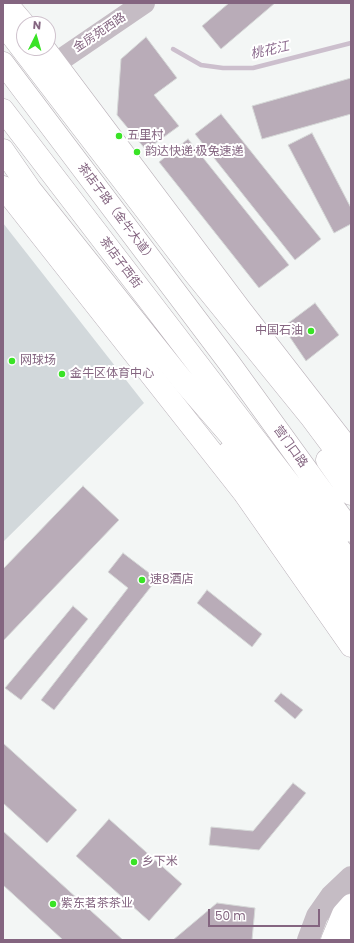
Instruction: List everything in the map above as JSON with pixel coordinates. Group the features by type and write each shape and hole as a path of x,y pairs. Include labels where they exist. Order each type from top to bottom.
{"main road":[{"path":"6,3 17,16"},
{"path":"3,24 194,273 310,416 351,471"},
{"path":"50,56 240,309 351,452"},
{"name":"茶店子路（金牛大道）","path":"3,63 230,364"},
{"name":"茶店子西街","path":"3,110 237,415"},
{"path":"3,150 30,189 183,381 262,472 351,595"},
{"path":"3,186 244,493 351,646"},
{"path":"194,273 351,494"},
{"name":"营门口路","path":"230,364 351,531"},
{"path":"183,381 230,454 351,624"},
{"name":"营门口路","path":"237,415 351,564"},
{"path":"332,940 343,914 351,905"}],"street":[{"name":"金房苑西路","path":"56,53 144,3"},
{"path":"308,940 317,916 331,896 351,877"}],"shaded area":[{"name":"金牛区体育中心","path":"3,223 144,403 3,542"}],"building":[{"path":"229,3 275,3 221,49 202,26"},
{"path":"146,37 177,78 154,95 179,126 146,150 117,115 121,59"},
{"path":"351,78 351,114 262,139 252,106"},
{"path":"221,114 321,239 295,260 195,134"},
{"path":"312,133 351,208 351,224 334,233 288,145"},
{"path":"188,139 289,265 259,288 159,162"},
{"name":"中国石油","path":"315,303 339,335 306,361 283,327"},
{"path":"83,486 119,520 3,641 3,569"},
{"path":"123,553 157,579 54,710 41,700 128,588 108,572"},
{"path":"207,590 262,634 252,647 197,603"},
{"path":"73,606 88,619 21,700 5,688"},
{"path":"281,693 303,710 295,719 274,701"},
{"path":"3,743 77,810 47,843 3,803"},
{"path":"293,783 306,793 259,850 209,845 211,827 253,831"},
{"path":"109,819 182,884 149,921 76,856"},
{"path":"3,831 123,940 63,940 3,885"},
{"path":"217,903 255,908 252,940 173,940"}],"waterway":[{"name":"桃花江","path":"173,49 201,65 223,68 253,68 351,43"}],"place":[{"name":"五里村","path":"119,136"},
{"name":"韵达快递·极兔速递","path":"137,152"},
{"name":"中国石油","path":"311,331"},
{"name":"网球场","path":"12,361"},
{"name":"金牛区体育中心","path":"62,374"},
{"name":"速8酒店","path":"142,580"},
{"name":"乡下米","path":"134,862"},
{"name":"紫东茗茶茶业","path":"53,904"}]}
